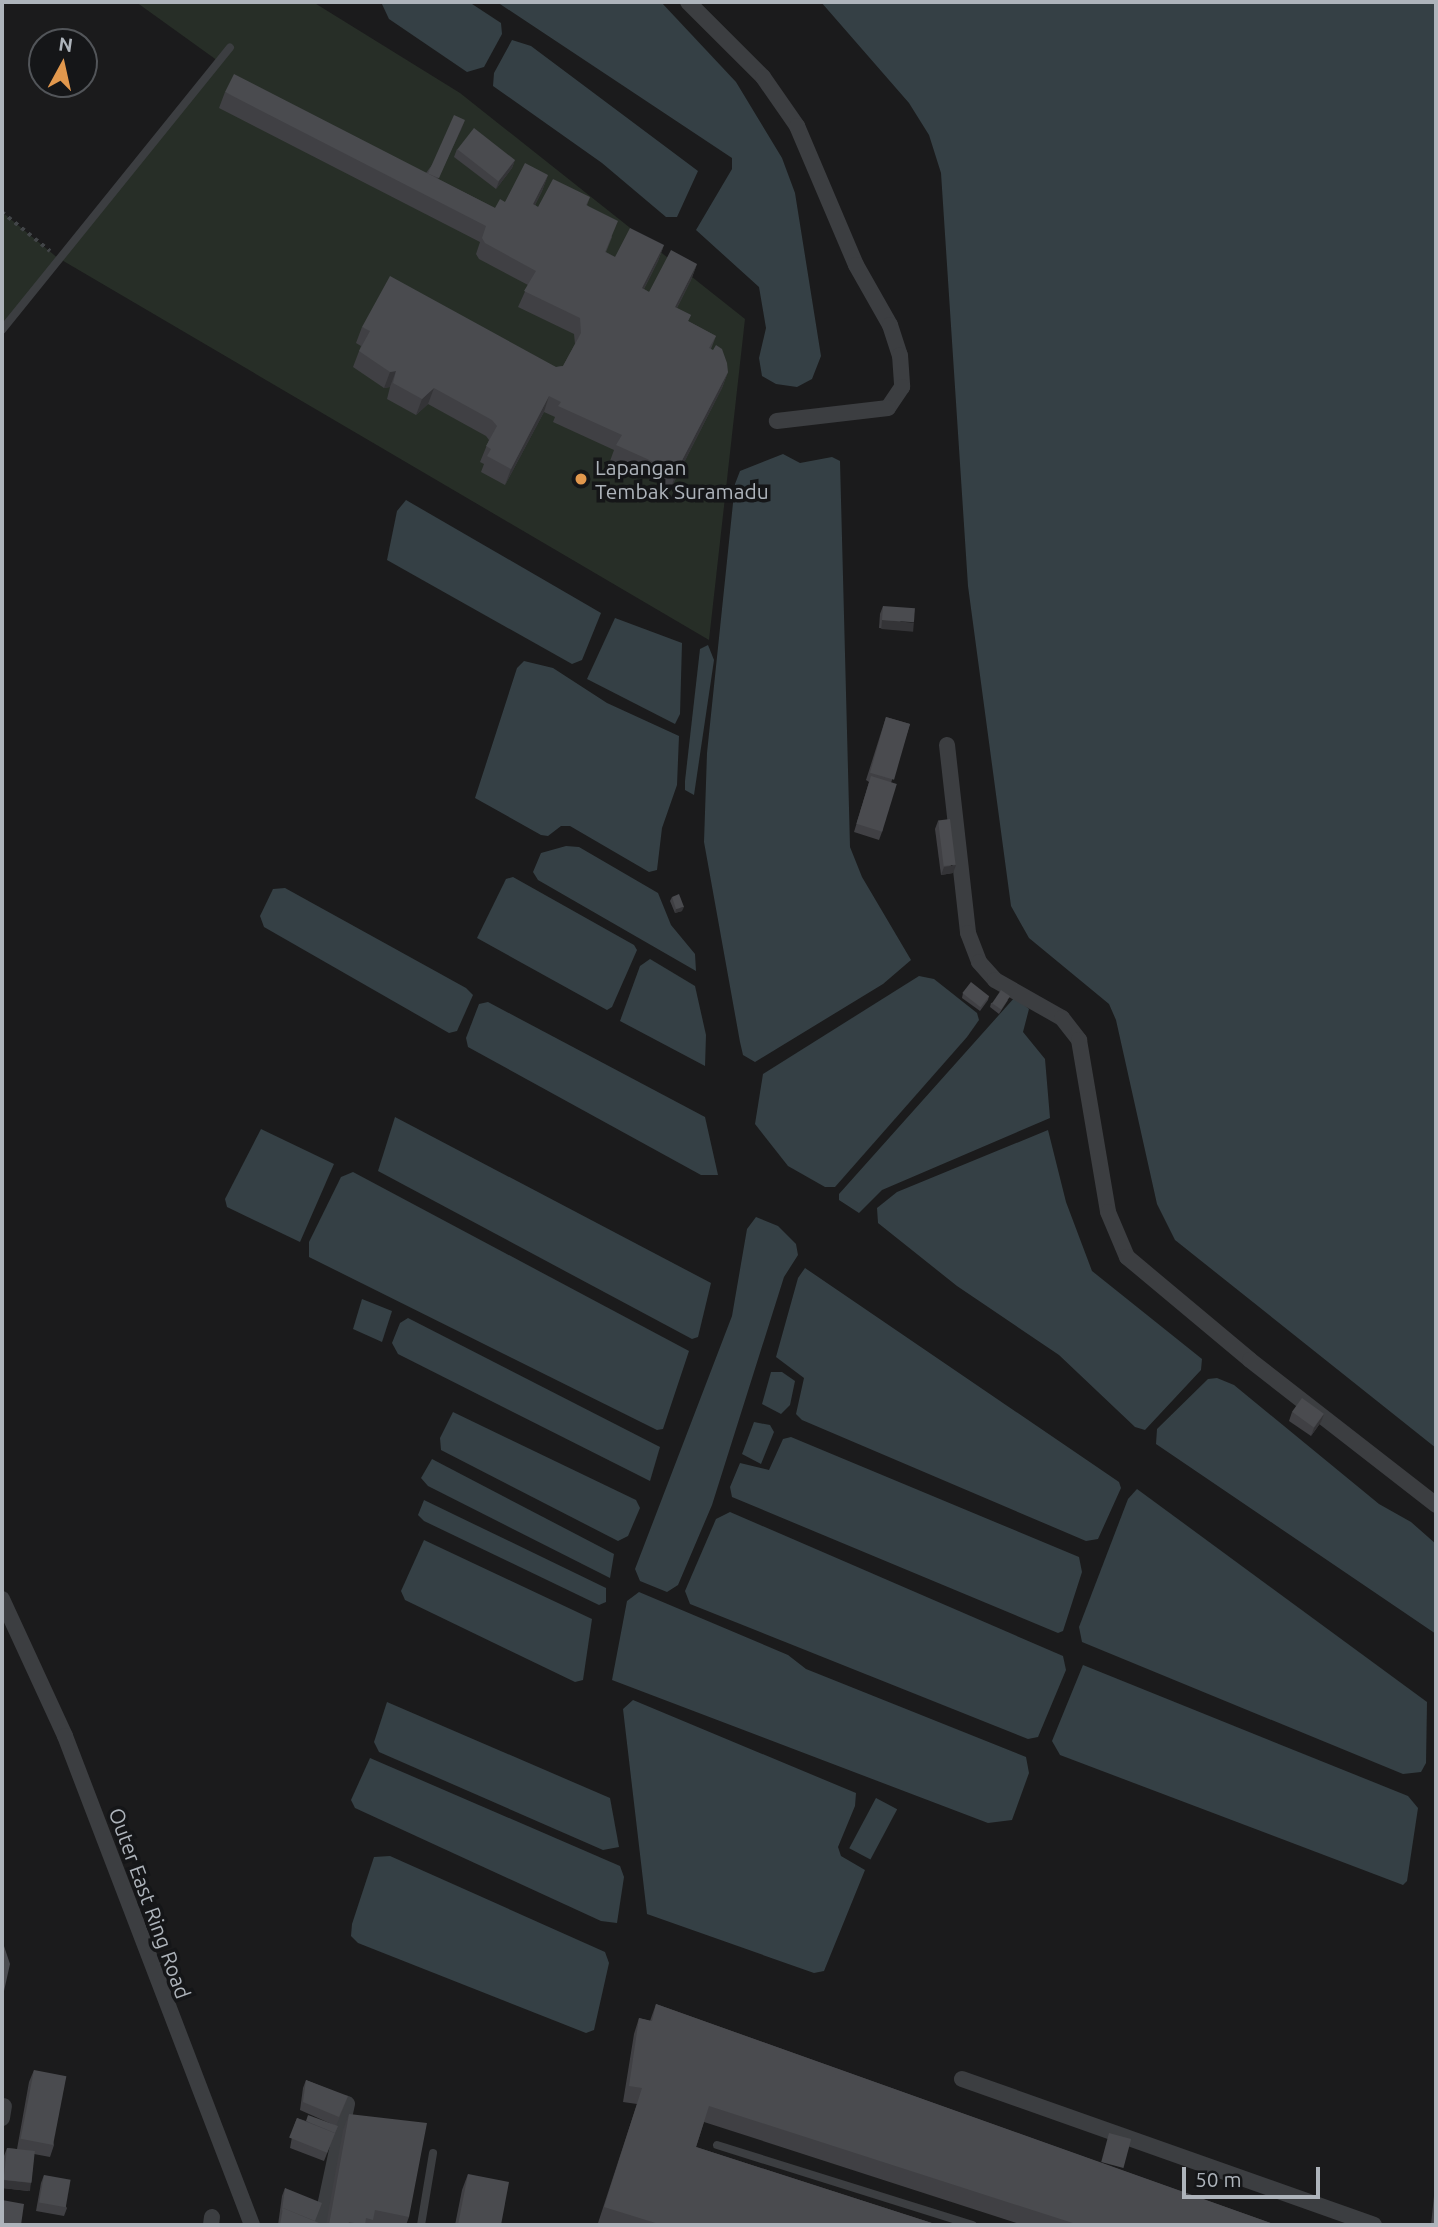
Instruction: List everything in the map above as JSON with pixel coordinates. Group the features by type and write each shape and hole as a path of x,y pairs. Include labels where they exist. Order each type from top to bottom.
{"street":[{"path":"688,2 764,77 797,125 856,264 890,325 900,355 902,387 888,408 777,421"},
{"path":"947,745 968,933 979,962 995,980 1062,1018 1079,1040 1108,1212 1127,1256 1250,1360 1436,1505"},
{"name":"Outer East Ring Road","path":"2,1599 65,1737 251,2225"},
{"path":"962,2079 1374,2225"},
{"path":"321,2225 347,2104"}],"lane":[{"path":"2,330 230,47"},
{"path":"717,2145 973,2225"},
{"path":"421,2225 433,2153"}],"path":[{"path":"2,212 59,259"}],"shaded area":[{"name":"Lapangan Tembak Suramadu","path":"136,2 313,2 460,93 745,319 709,640 60,259 2,330 2,212 59,259 218,61"},
{"path":"381,2 469,2 501,23 502,34 484,67 467,72 389,19"},
{"path":"497,2 661,2 736,82 782,158 795,193 821,356 812,379 797,387 776,384 762,376 759,358 766,328 759,287 696,230 732,169 732,158"},
{"path":"821,2 1436,2 1436,1448 1175,1240 1157,1204 1116,1020 1109,1004 1029,938 1011,906 968,586 941,173 929,135 909,103"},
{"path":"512,40 531,46 698,171 677,217 666,217 602,163 493,86 494,73"},
{"path":"783,454 800,463 832,457 840,461 850,847 862,877 911,960 883,984 755,1062 743,1055 704,842 707,753 735,484 740,471"},
{"path":"406,500 601,613 582,660 572,664 387,560 397,511"},
{"path":"615,618 682,643 680,714 675,724 587,679"},
{"path":"708,645 714,660 694,795 685,790 685,781 700,649"},
{"path":"524,661 553,668 607,703 679,736 677,785 662,828 657,870 649,872 570,826 561,826 548,836 541,835 475,798 517,668"},
{"path":"566,846 579,847 658,893 671,925 695,954 696,971 538,880 533,872 541,853"},
{"path":"513,877 634,945 637,950 612,1007 607,1010 477,938 506,879"},
{"path":"285,888 466,988 473,995 457,1031 449,1033 264,927 260,916 273,889"},
{"path":"650,959 695,986 706,1035 705,1066 620,1021 640,966"},
{"path":"919,976 934,979 977,1013 979,1020 835,1187 825,1187 788,1166 755,1124 763,1074"},
{"path":"1015,997 1029,1009 1023,1032 1045,1059 1050,1118 882,1190 859,1213 839,1200 839,1194"},
{"path":"488,1002 705,1117 718,1175 701,1175 468,1047 466,1038 479,1004"},
{"path":"395,1117 711,1283 698,1337 692,1339 378,1171"},
{"path":"261,1129 334,1164 300,1242 227,1207 225,1199"},
{"path":"1048,1130 1066,1202 1092,1271 1202,1359 1201,1370 1145,1430 1135,1427 1059,1355 957,1286 878,1223 877,1208 897,1192"},
{"path":"353,1172 689,1351 663,1429 657,1430 309,1257 309,1242 341,1177"},
{"path":"756,1217 778,1226 796,1244 798,1255 784,1277 712,1505 678,1585 667,1592 640,1581 635,1569 732,1316 747,1229"},
{"path":"805,1268 1119,1482 1121,1488 1098,1539 1086,1541 802,1420 796,1414 804,1378 776,1357 798,1278"},
{"path":"362,1299 392,1311 382,1342 353,1329"},
{"path":"408,1318 660,1447 650,1481 398,1354 392,1343 400,1323"},
{"path":"771,1372 782,1372 795,1381 790,1405 781,1414 762,1404"},
{"path":"1217,1378 1234,1385 1379,1504 1411,1522 1436,1544 1436,1634 1156,1444 1157,1429 1208,1379"},
{"path":"453,1412 636,1500 640,1508 628,1536 618,1541 441,1450 440,1438"},
{"path":"754,1422 770,1425 774,1432 761,1464 742,1454"},
{"path":"791,1437 1079,1557 1082,1572 1063,1631 1058,1633 732,1497 730,1487 740,1463 769,1470 783,1439"},
{"path":"432,1459 614,1554 610,1578 428,1486 421,1478"},
{"path":"1137,1489 1427,1702 1426,1763 1421,1772 1403,1774 1082,1642 1079,1627 1128,1499"},
{"path":"424,1500 606,1588 606,1602 599,1605 424,1521 418,1515"},
{"path":"730,1512 1063,1656 1066,1670 1038,1737 1028,1739 690,1604 685,1591 716,1519"},
{"path":"424,1540 592,1619 583,1680 575,1682 405,1600 401,1591"},
{"path":"639,1592 788,1655 806,1669 1026,1757 1029,1773 1012,1820 988,1823 612,1680 627,1601"},
{"path":"1083,1665 1408,1796 1418,1808 1407,1881 1403,1885 1060,1755 1052,1741"},
{"path":"633,1700 856,1793 855,1806 838,1847 841,1856 865,1870 824,1971 814,1973 647,1914 623,1709"},
{"path":"387,1702 610,1798 619,1847 603,1850 379,1752 374,1742"},
{"path":"370,1758 620,1866 624,1877 617,1923 601,1921 355,1808 351,1800"},
{"path":"876,1798 897,1809 870,1860 849,1848"},
{"path":"390,1856 605,1952 609,1963 594,2030 586,2033 358,1943 351,1936 352,1924 374,1857"}],"building":[{"path":"234,74 495,208 500,199 505,202 525,163 548,175 533,204 538,207 553,179 590,197 586,205 618,221 605,252 615,257 630,228 664,245 642,288 649,292 671,250 697,264 675,307 691,315 688,321 716,336 709,348 713,350 716,345 722,349 728,372 676,472 616,445 622,435 558,406 561,402 549,396 511,469 487,456 491,449 486,446 497,426 492,420 434,388 422,399 393,383 396,371 390,372 359,351 370,331 362,327 390,276 556,367 563,366 581,333 580,318 524,291 536,271 485,243 482,238 486,226 225,92"},
{"path":"454,115 465,120 439,178 428,173"},
{"path":"474,128 515,160 498,181 457,149"},
{"path":"883,606 915,608 914,622 882,620"},
{"path":"886,717 910,724 894,780 870,773"},
{"path":"871,776 897,784 882,832 856,824"},
{"path":"950,819 956,865 944,866 938,820"},
{"path":"679,894 684,907 676,909 672,897"},
{"path":"971,982 989,996 981,1007 962,993"},
{"path":"1001,990 1010,996 1001,1009 992,1003"},
{"path":"1302,1398 1324,1414 1314,1428 1292,1412"},
{"path":"2,1940 10,1964 2,2000"},
{"path":"656,2004 1276,2225 1079,2225 709,2106 696,2147 938,2225 662,2225 604,2207 642,2088 629,2086 639,2018 652,2021"},
{"path":"34,2070 66,2076 53,2145 21,2139"},
{"path":"306,2080 348,2096 339,2117 303,2102"},
{"path":"349,2114 427,2123 409,2217 375,2210 373,2220 366,2218 365,2225 349,2222 348,2225 329,2225"},
{"path":"308,2115 338,2126 335,2133 306,2121"},
{"path":"297,2118 335,2133 327,2153 289,2137"},
{"path":"1109,2133 1131,2139 1123,2168 1101,2162"},
{"path":"7,2148 35,2151 32,2183 4,2180"},
{"path":"468,2174 509,2182 501,2225 458,2225"},
{"path":"44,2175 71,2180 66,2207 39,2203"},
{"path":"285,2188 322,2203 315,2221 283,2208 282,2210"},
{"path":"1436,2195 1436,2225 1433,2225"},
{"path":"2,2200 24,2204 21,2225 2,2225"},
{"path":"283,2208 319,2223 280,2225"}],"place":[{"name":"Lapangan Tembak Suramadu","path":"581,479"}]}
